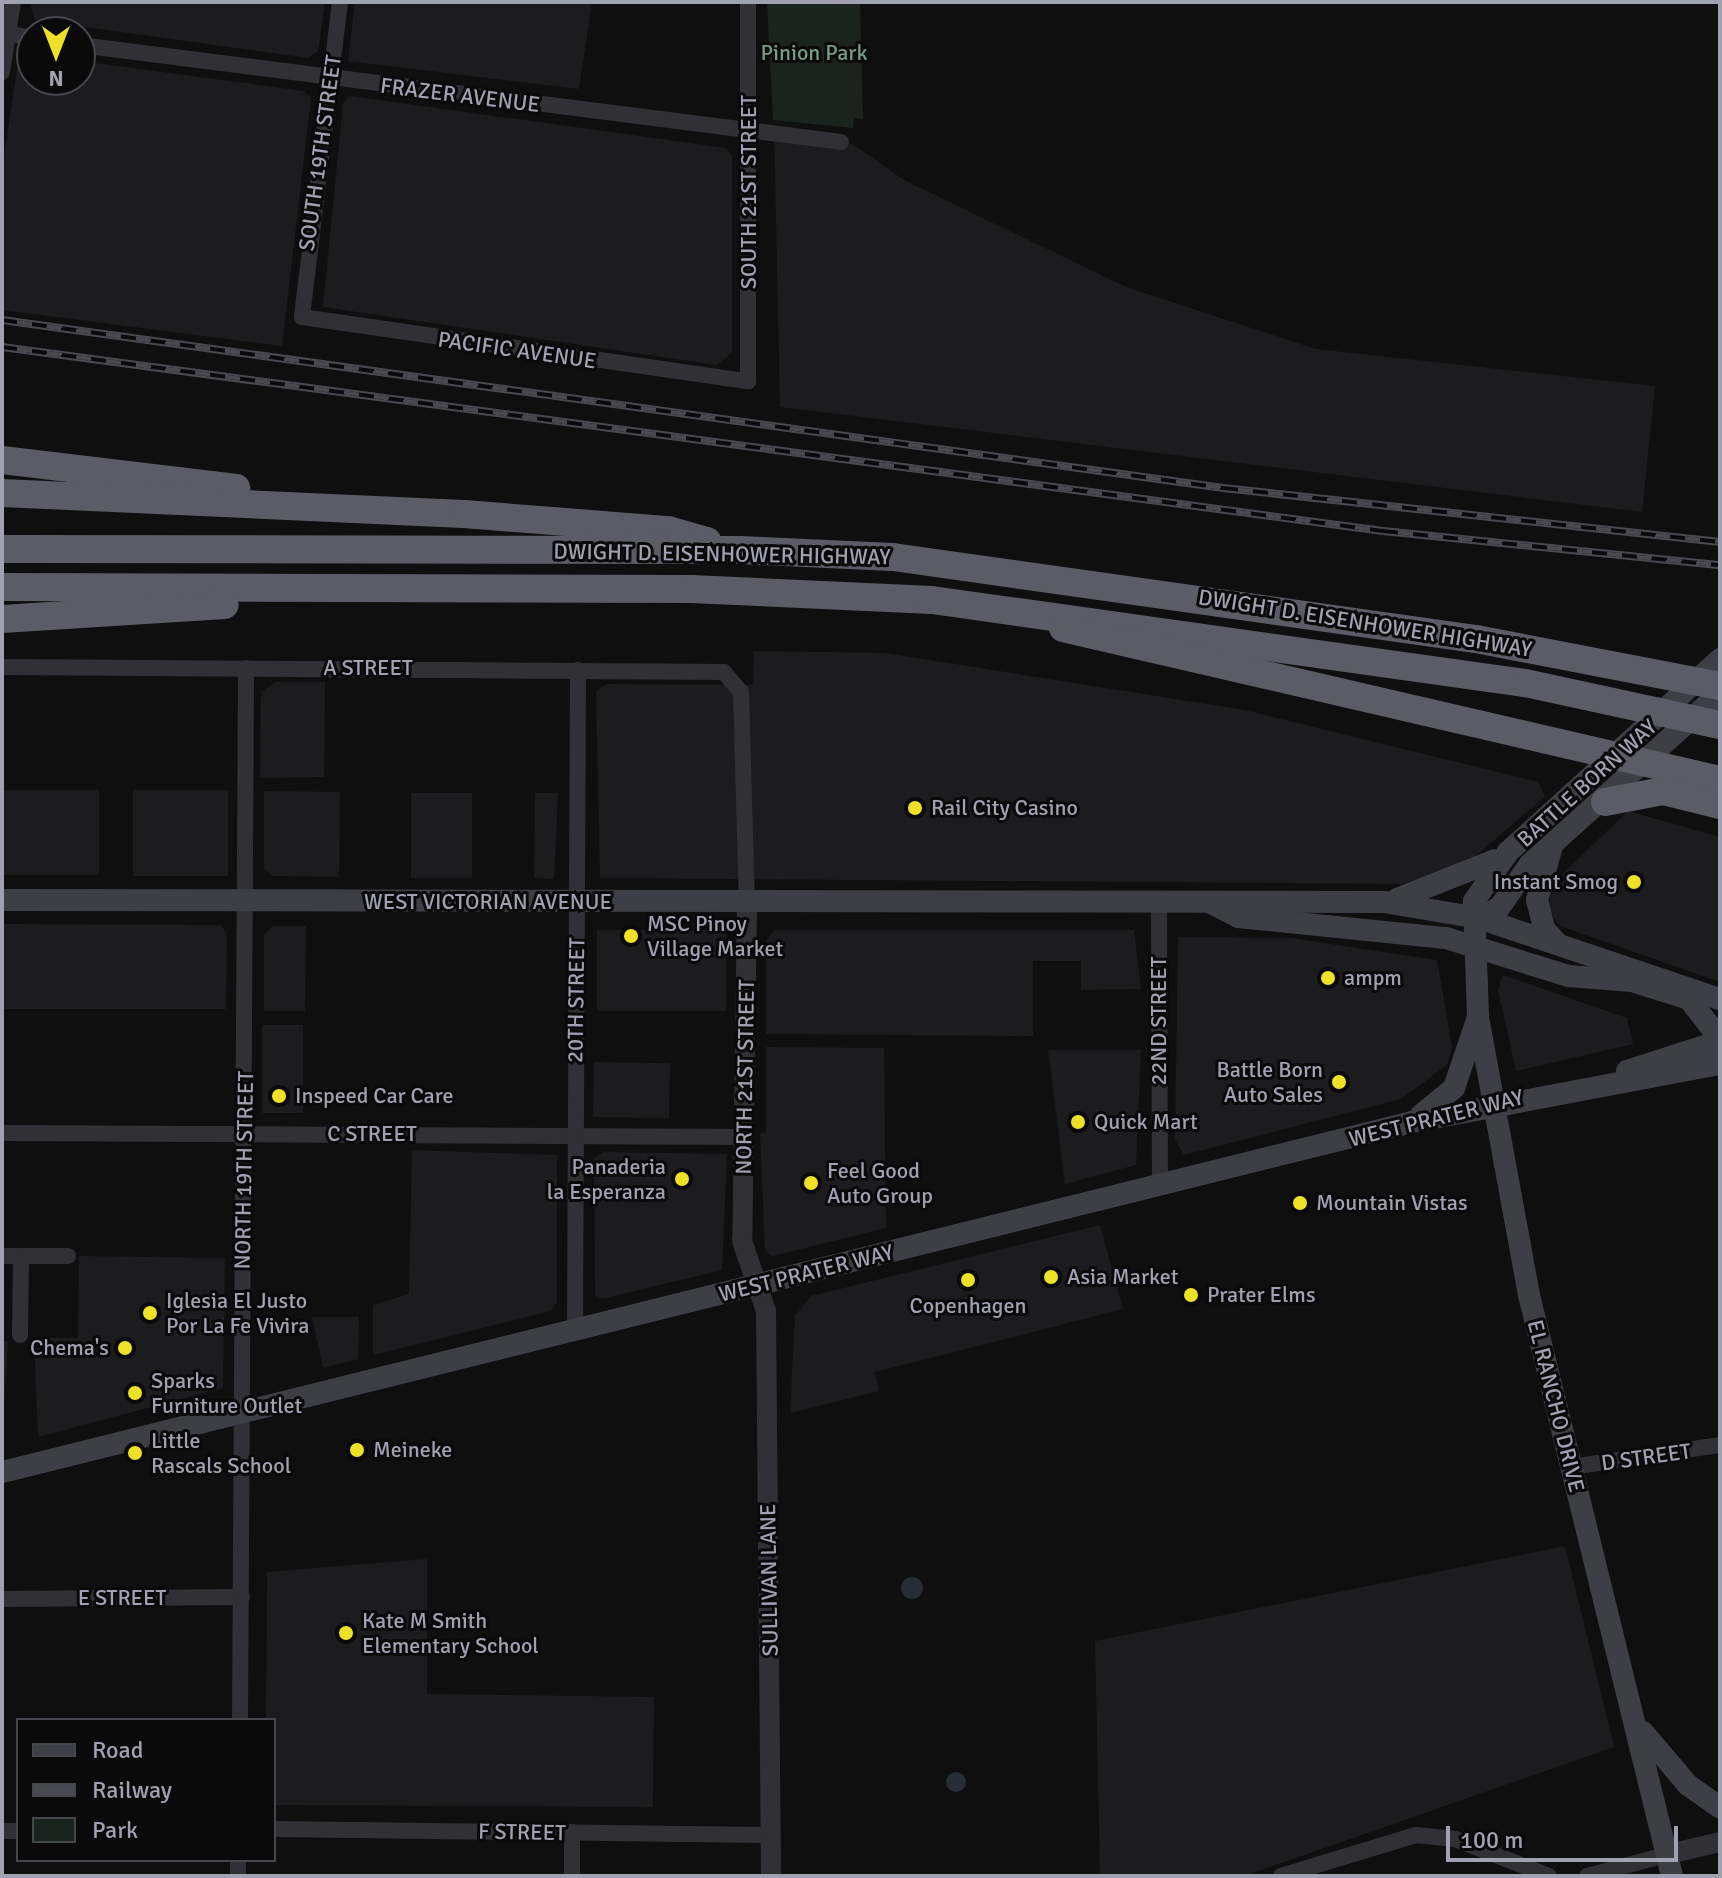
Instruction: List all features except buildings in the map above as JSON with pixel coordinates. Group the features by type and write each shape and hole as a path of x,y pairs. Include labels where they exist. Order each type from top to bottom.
{"highway":[{"path":"2,460 298,494 337,508"},
{"path":"2,493 337,508 668,530 739,550"},
{"name":"DWIGHT D. EISENHOWER HIGHWAY","path":"2,549 739,550 1013,569 1476,639 1646,660 1720,686"},
{"name":"DWIGHT D. EISENHOWER HIGHWAY","path":"2,587 782,590 1018,609 1589,695 1720,725"},
{"path":"2,619 260,603 360,587"},
{"path":"1018,609 1088,638 1574,744 1710,777"},
{"path":"1646,660 1720,668"},
{"path":"1670,713 1720,738"},
{"path":"1605,802 1663,791 1720,805"}],"main road":[{"name":"BATTLE BORN WAY","path":"1476,931 1474,901 1508,852 1720,659"},
{"name":"BATTLE BORN WAY","path":"1476,931 1553,845 1605,802 1720,693"},
{"path":"1553,845 1537,900 1544,929 1558,944"},
{"path":"1384,902 1450,884 1508,852"},
{"name":"WEST VICTORIAN AVENUE","path":"2,900 1384,902 1476,931 1569,976 1632,981 1689,999 1720,1040"},
{"name":"WEST VICTORIAN AVENUE","path":"1213,904 1238,917 1476,931 1558,944 1720,999"},
{"name":"EL RANCHO DRIVE","path":"1476,931 1478,1016 1493,1103 1571,1467 1671,1865"},
{"path":"1412,1122 1454,1088 1478,1016"},
{"name":"WEST PRATER WAY","path":"1612,1080 1639,1063 1720,1040"},
{"name":"WEST PRATER WAY","path":"2,1472 1412,1122 1612,1080 1720,1064"},
{"path":"1639,1728 1688,1785 1720,1807"}],"street":[{"path":"2,72 5,34 13,2"},
{"name":"SOUTH 19TH STREET","path":"300,304 340,2"},
{"name":"SOUTH 21ST STREET","path":"748,2 748,381"},
{"name":"FRAZER AVENUE","path":"96,47 749,133 841,142"},
{"name":"PACIFIC AVENUE","path":"300,304 302,317 316,322 748,381"},
{"name":"A STREET","path":"2,667 578,670 733,677"},
{"name":"NORTH 19TH STREET","path":"240,1718 246,668"},
{"name":"20TH STREET","path":"575,1330 578,670"},
{"name":"NORTH 21ST STREET","path":"733,677 741,692 747,903 742,1241 757,1285"},
{"name":"22ND STREET","path":"1159,904 1160,1186"},
{"name":"C STREET","path":"2,1133 743,1137"},
{"path":"2,1256 68,1256"},
{"path":"20,1335 21,1256"},
{"name":"SULLIVAN LANE","path":"757,1285 766,1311 771,1876"},
{"name":"D STREET","path":"1571,1467 1720,1445"},
{"name":"E STREET","path":"2,1599 242,1597"},
{"name":"F STREET","path":"276,1829 771,1835"},
{"path":"572,1832 572,1876"},
{"path":"1281,1876 1416,1835 1455,1839 1549,1876"},
{"path":"1587,1876 1671,1865 1720,1842"}],"shaded area":[{"path":"30,2 325,2 318,51 308,58 96,28 96,16 34,16"},
{"path":"355,2 592,2 579,89 348,61"},
{"path":"96,63 304,91 311,98 282,346 2,310 2,170 16,76 16,96 96,96"},
{"path":"350,96 726,148 732,156 732,353 716,365 323,307 343,103"},
{"path":"774,129 853,144 904,180 1126,287 1316,349 1655,386 1642,512 780,407"},
{"path":"754,651 886,653 1245,710 1538,782 1545,796 1468,863 1402,884 600,878 596,692 606,684 753,685"},
{"path":"275,682 325,682 324,777 260,778 261,692"},
{"path":"2,790 99,790 99,875 2,875"},
{"path":"133,790 228,790 228,876 133,876"},
{"path":"264,791 340,792 339,877 273,876 264,868"},
{"path":"411,793 472,793 472,878 411,878"},
{"path":"535,793 558,793 554,879 534,878"},
{"path":"1628,811 1720,837 1720,982 1560,926 1549,912 1550,886"},
{"path":"2,924 220,925 227,933 226,1009 2,1009"},
{"path":"273,926 306,926 305,1011 264,1011 264,935"},
{"path":"597,930 726,930 726,1011 597,1011"},
{"path":"774,930 1134,930 1141,989 1081,990 1081,961 1033,961 1033,1036 766,1034 766,942"},
{"path":"1178,937 1291,938 1437,960 1452,1047 1447,1065 1401,1099 1184,1155 1175,1140"},
{"path":"1503,975 1627,1018 1633,1044 1516,1071 1498,990"},
{"path":"262,1025 303,1025 303,1113 262,1113"},
{"path":"766,1047 884,1048 886,1228 773,1256 765,1251 760,1134 766,1132"},
{"path":"1048,1050 1141,1050 1136,1165 1065,1184"},
{"path":"594,1062 670,1063 669,1118 593,1117"},
{"path":"412,1150 557,1155 557,1302 551,1311 373,1355 373,1305 409,1294"},
{"path":"604,1152 727,1154 722,1270 602,1299 595,1295 594,1158"},
{"path":"1100,1225 1123,1309 875,1372 879,1391 790,1413 795,1316 811,1296"},
{"path":"79,1256 225,1258 223,1388 38,1437 34,1338 78,1338"},
{"path":"312,1317 359,1317 358,1359 323,1368"},
{"path":"2,1341 8,1341 2,1439"},
{"path":"1565,1546 1614,1747 1244,1876 1100,1876 1095,1641"},
{"name":"Kate M Smith Elementary School","path":"427,1559 427,1694 654,1697 653,1807 276,1805 276,1718 266,1718 267,1572"},
{"path":"912,1577 920,1580 923,1588 920,1596 912,1599 904,1596 901,1588 904,1580"},
{"path":"956,1772 963,1775 966,1782 963,1789 956,1792 949,1789 946,1782 949,1775"}],"green space":[{"name":"Pinion Park","path":"767,2 860,2 863,119 854,118 853,128 773,120"}],"railway":[{"path":"2,320 1223,488 1720,542"},
{"path":"2,347 1383,531 1720,565"}],"place":[{"name":"Rail City Casino","path":"915,808"},
{"name":"Instant Smog","path":"1634,882"},
{"name":"MSC Pinoy Village Market","path":"631,936"},
{"name":"ampm","path":"1328,978"},
{"name":"Battle Born Auto Sales","path":"1339,1082"},
{"name":"Inspeed Car Care","path":"279,1096"},
{"name":"Quick Mart","path":"1078,1122"},
{"name":"Panaderia la Esperanza","path":"682,1179"},
{"name":"Feel Good Auto Group","path":"811,1183"},
{"name":"Mountain Vistas","path":"1300,1203"},
{"name":"Asia Market","path":"1051,1277"},
{"name":"Copenhagen","path":"968,1280"},
{"name":"Prater Elms","path":"1191,1295"},
{"name":"Iglesia El Justo Por La Fe Vivira","path":"150,1313"},
{"name":"Chema's","path":"125,1348"},
{"name":"Sparks Furniture Outlet","path":"135,1393"},
{"name":"Meineke","path":"357,1450"},
{"name":"Little Rascals School","path":"135,1453"},
{"name":"Kate M Smith Elementary School","path":"346,1633"}]}
